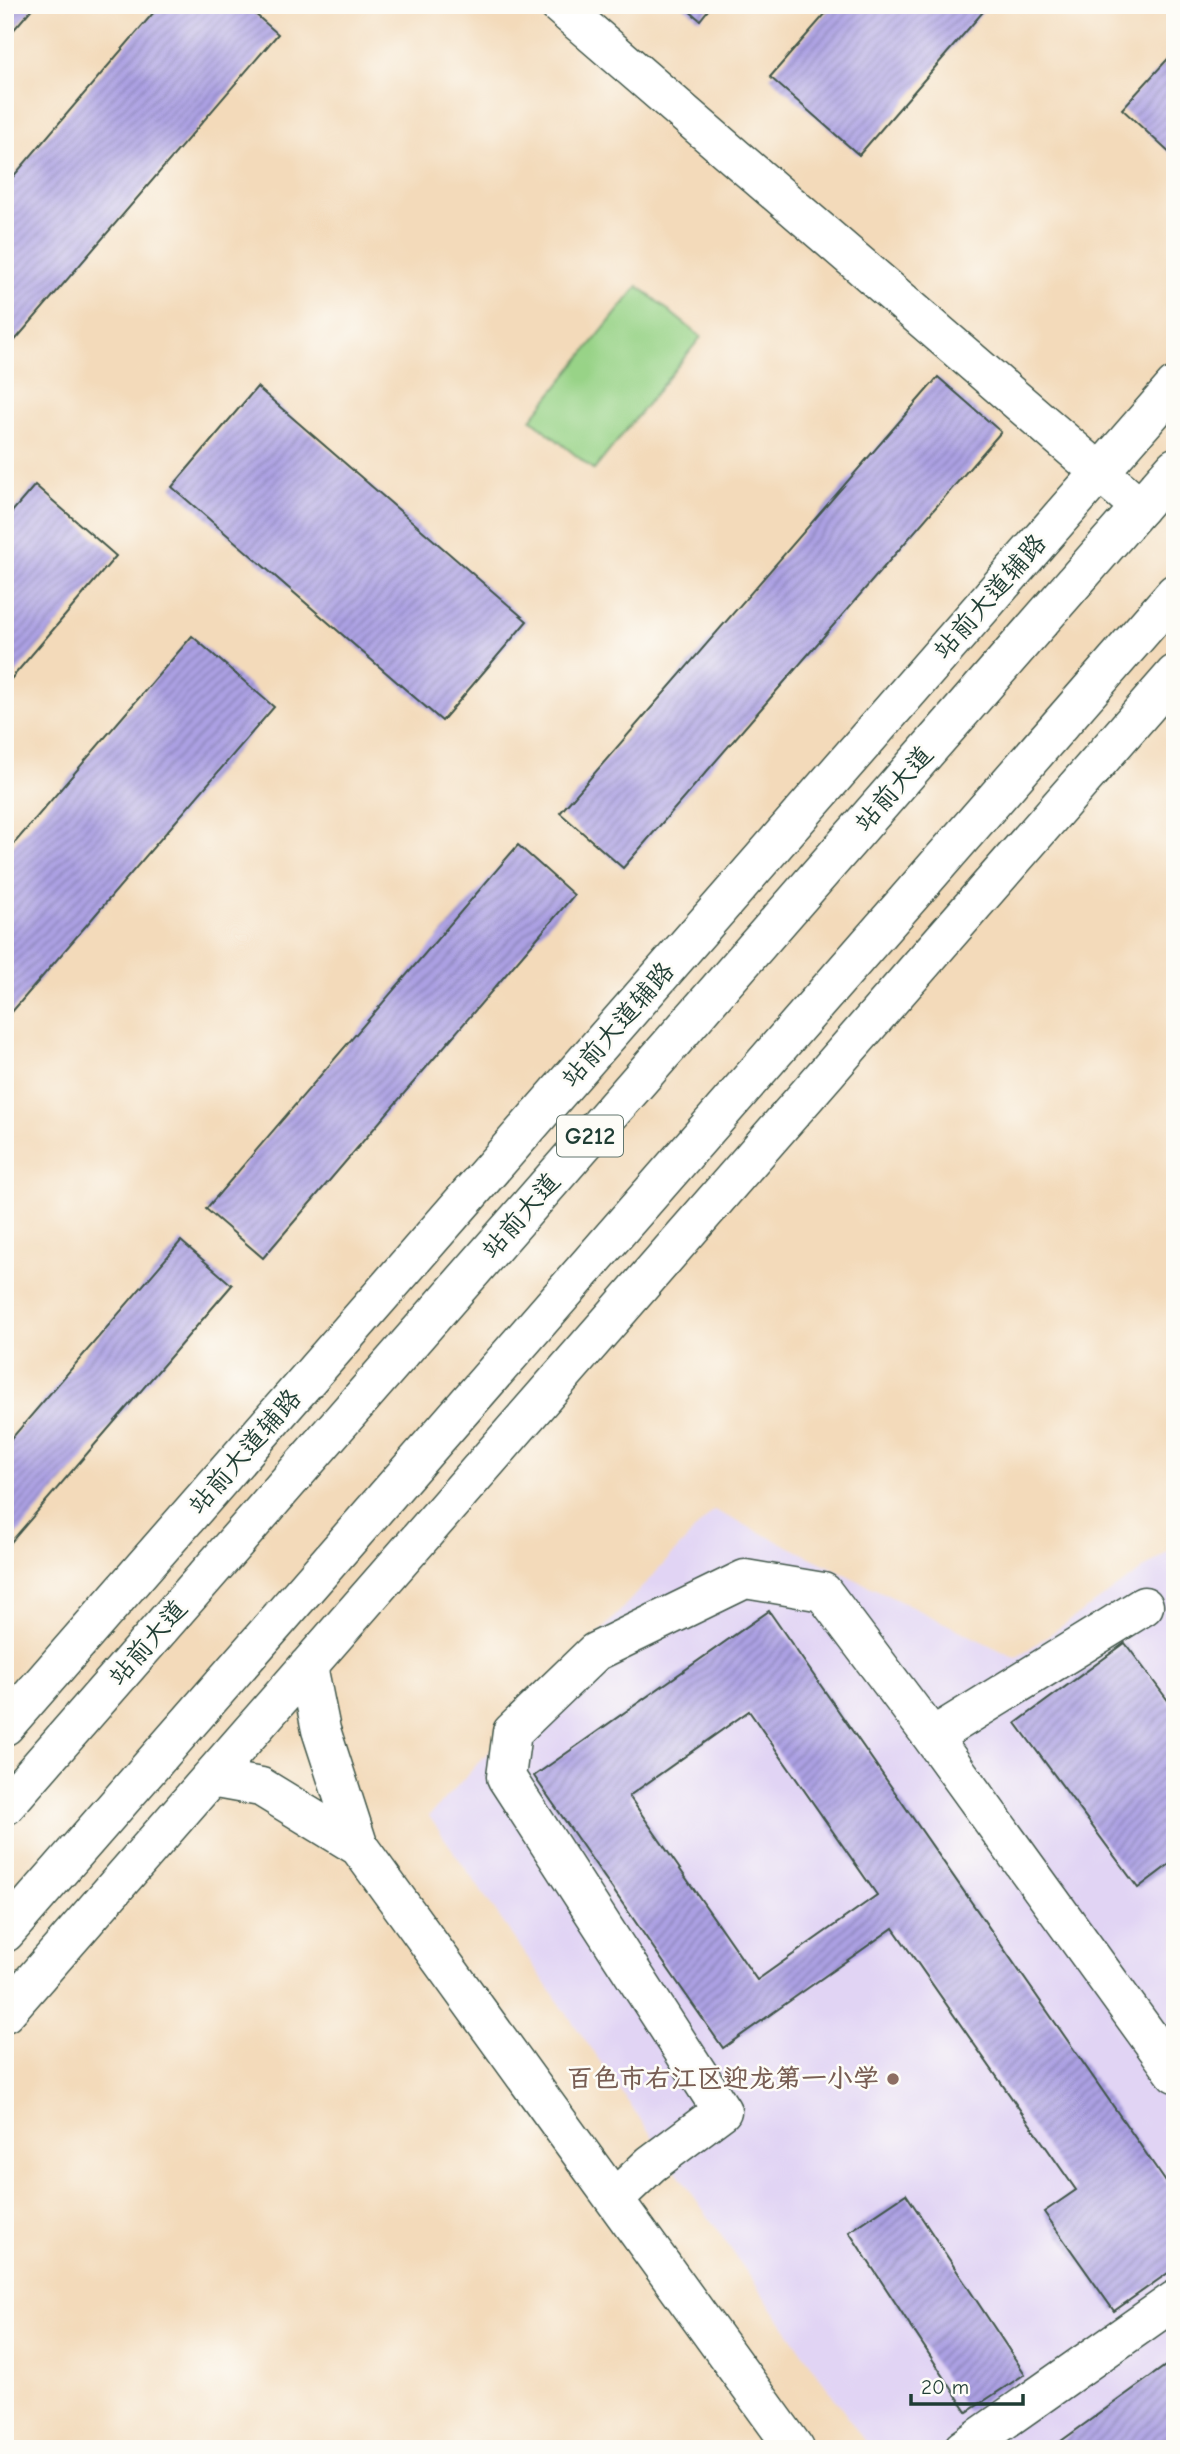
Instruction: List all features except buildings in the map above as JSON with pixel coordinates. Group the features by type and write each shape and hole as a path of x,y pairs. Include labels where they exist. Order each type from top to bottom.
{"main road":[{"path":"559,5 1140,507"},
{"name":"站前大道辅路","path":"5,1726 1175,386"},
{"name":"站前大道","path":"5,1806 1175,467"},
{"path":"5,1933 1175,593"},
{"path":"5,2013 1175,674"},
{"path":"614,2199 651,2164 722,2111 506,1777 512,1732 595,1652 745,1579 823,1592 932,1737 1175,2073"},
{"path":"932,1737 1144,1606"},
{"path":"308,1666 321,1730 359,1847 795,2449"},
{"path":"211,1777 261,1787 359,1847"},
{"path":"963,2449 1175,2300"}],"shaded area":[{"name":"百色市右江区迎龙第一小学","path":"714,1510 1016,1658 1175,1547 1175,2449 870,2449 429,1816"}],"green space":[{"path":"638,286 701,337 594,470 531,419"}],"place":[{"name":"百色市右江区迎龙第一小学","path":"893,2079"}]}
